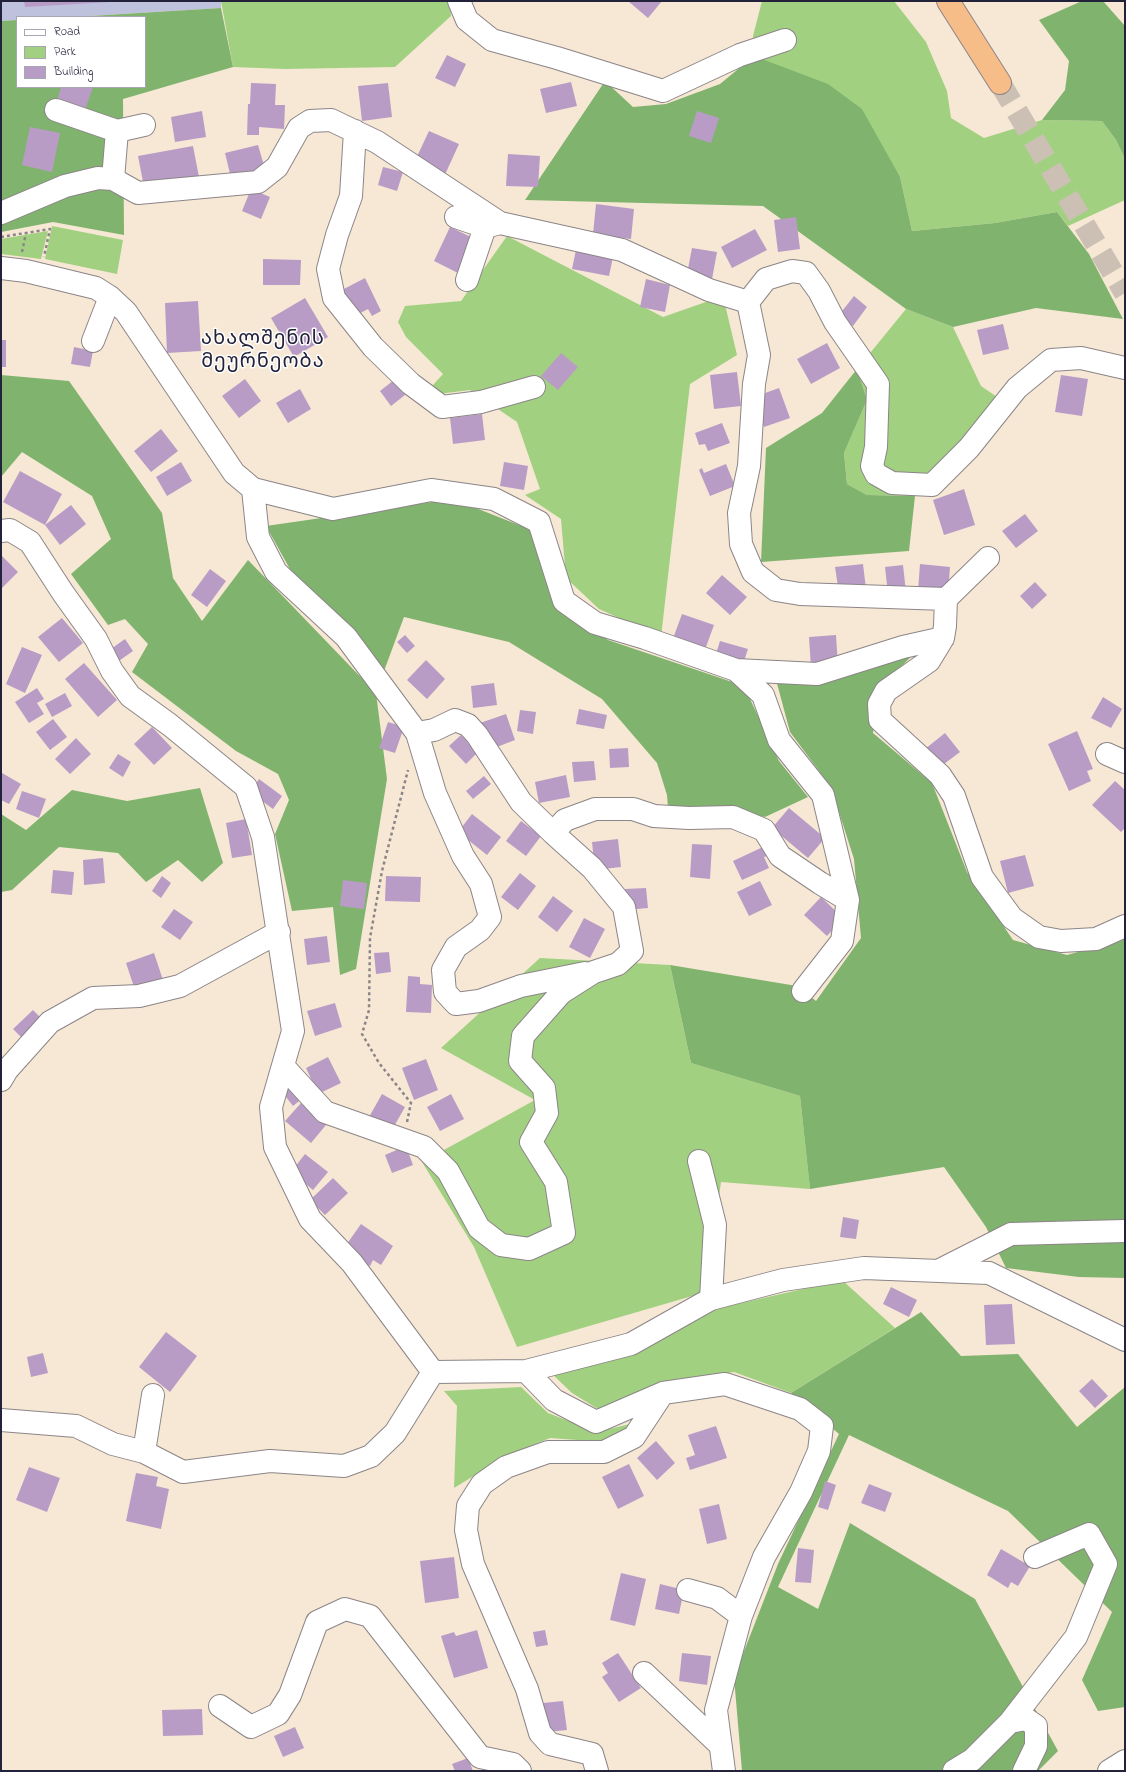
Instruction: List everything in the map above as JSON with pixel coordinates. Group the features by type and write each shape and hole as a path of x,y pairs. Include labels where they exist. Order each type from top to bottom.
{"highway":[{"path":"948,1 1000,83"}],"street":[{"path":"459,1 467,20 492,40 663,91 740,56 785,40"},
{"path":"56,110 117,131 144,125"},
{"path":"1,213 65,186 98,178 113,179 138,193 258,182 277,168 299,128 310,121 330,120 377,142 492,225"},
{"path":"113,179 117,131"},
{"path":"356,131 351,196 337,235 328,269 334,298 373,347 411,384 442,406 481,402 534,388"},
{"path":"456,217 622,250 709,290 748,302"},
{"path":"467,280 492,225"},
{"path":"1,268 26,271 96,288 110,297 126,312 234,473 253,489 333,509 431,490 494,499 539,522 564,601 595,623 645,638 736,670 817,674 904,647 942,638"},
{"path":"946,599 800,594 776,590 753,572 741,544 739,514 749,466 754,384 759,355 748,302 766,279 792,271 806,273 819,291 835,322 878,384 876,447 872,466 876,474 892,483 932,485 969,448 1017,388 1051,360 1081,358 1120,370"},
{"path":"93,341 110,297"},
{"path":"253,489 258,537 276,572 346,637 417,733 435,793 464,856 481,884 490,917 480,930 456,947 443,970 444,992 456,1004 479,1001 521,986 594,972 618,964 632,951 624,907 592,868 521,802 477,735 468,725 455,720 434,730 417,733"},
{"path":"1,530 10,530 30,542 96,638 112,671 130,696 170,725 246,787 263,837 279,932 293,1031 271,1107 275,1147 310,1219 352,1263 433,1372"},
{"path":"988,558 946,599 945,626 942,638 929,661 886,691 879,704 880,720 940,775 954,796 982,877 1012,918 1039,937 1061,941 1096,939 1125,926"},
{"path":"736,670 763,695 780,740 823,795 848,900 842,941 803,991"},
{"path":"553,833 565,820 595,809 633,810 654,816 689,818 733,817 764,830 780,856 848,900"},
{"path":"3,1070 50,1022 93,998 139,996 180,986 279,932"},
{"path":"283,1066 325,1112 424,1147 448,1171 479,1228 501,1245 529,1249 564,1233 556,1182 531,1142 546,1113 544,1088 520,1061 523,1036 561,993 594,972"},
{"path":"700,1161 715,1225 711,1299"},
{"path":"939,1270 1010,1234 1125,1231"},
{"path":"433,1372 526,1371 631,1344 711,1299 783,1280 864,1268 989,1273 1125,1340"},
{"path":"526,1371 554,1400 596,1422 663,1393 725,1384 800,1409 822,1426 819,1450 801,1492 764,1557 741,1616 716,1710 724,1771"},
{"path":"1,1420 76,1426 112,1444 144,1452 183,1472 270,1461 344,1466 371,1456 395,1433 433,1372"},
{"path":"597,1771 592,1754 550,1744 540,1734 527,1689 473,1564 466,1530 468,1506 482,1484 506,1467 548,1452 604,1452 634,1437 663,1393"},
{"path":"144,1452 153,1395"},
{"path":"954,1771 972,1760 1010,1722 1076,1638 1106,1564 1089,1534 1035,1557"},
{"path":"688,1590 718,1598 741,1616"},
{"path":"220,1706 250,1726 278,1714 290,1695 317,1622 345,1609 370,1616 480,1757 513,1764 520,1771"},
{"path":"644,1673 720,1745"},
{"path":"1010,1722 1026,1720 1036,1726 1036,1746 1024,1771"},
{"path":"1109,1771 1125,1761"}],"path":[{"path":"1,237 50,229 43,263"},
{"path":"21,256 26,233"},
{"path":"404,1139 411,1103 379,1063 362,1034 368,1010 370,938 382,871 409,763"}],"shaded area":[{"path":"1,1 221,1 221,8 90,16 16,16 16,20 1,21"}],"green space":[{"path":"221,1 450,1 451,16 395,67 285,69 233,67"},
{"path":"762,1 894,1 926,42 947,91 951,118 984,138 1042,120 1102,121 1116,140 1125,159 1125,200 1068,226 1057,212 995,223 912,231 900,177 754,56 753,36"},
{"path":"1082,1 1103,1 1125,26 1125,159 1116,140 1102,121 1042,120 1065,90 1069,61 1039,20"},
{"path":"221,8 233,67 123,99 124,235 53,222 1,232 1,21 16,20 16,88 146,88 146,16 90,16"},
{"path":"754,56 828,84 862,109 900,177 912,231 995,223 1057,212 1089,254 1123,319 1036,308 953,327 906,309 763,206 525,200 605,81 633,107 666,104 720,84"},
{"path":"52,226 123,240 117,274 45,259"},
{"path":"48,231 41,259 1,254 1,239"},
{"path":"507,236 663,317 723,296 737,355 690,384 661,637 599,609 566,578 561,519 525,495 540,489 517,422 470,390 423,396 443,374 406,337 398,322 405,306 461,301"},
{"path":"906,309 953,327 981,386 1003,401 966,460 915,496 867,495 847,484 844,453 867,400 857,369"},
{"path":"857,369 867,400 844,453 847,484 867,495 915,496 909,551 761,562 766,448 822,413"},
{"path":"1,375 69,381 162,513 173,578 202,621 248,560 376,693 387,779 356,969 340,975 333,907 292,911 275,834 289,800 278,774 236,751 132,672 148,644 125,619 108,625 71,574 111,539 92,496 22,452 1,477"},
{"path":"453,499 534,531 554,595 608,640 744,686 779,761 808,797 765,817 727,808 668,808 667,795 657,763 602,699 509,642 404,617 384,671 291,571 266,526"},
{"path":"918,650 879,688 873,733 932,783 967,872 1013,940 1067,955 1125,939 1125,1278 1079,1277 1006,1268 986,1227 944,1167 810,1189 800,1096 691,1063 670,965 797,986 816,1001 861,938 854,859 831,787 790,732 775,676 833,681"},
{"path":"200,788 223,863 202,882 178,860 146,882 118,853 59,847 12,890 1,892 1,814 26,830 72,790 127,801"},
{"path":"540,958 670,965 691,1063 800,1096 810,1189 721,1182 706,1292 517,1347 474,1247 422,1162 535,1100 441,1048"},
{"path":"842,1280 895,1328 791,1393 734,1372 663,1383 598,1409 572,1393 550,1372 636,1350 720,1308"},
{"path":"921,1312 961,1356 1018,1354 1077,1427 1125,1387 1125,1707 1098,1711 1082,1680 1112,1612 1008,1511 849,1435 778,1587 818,1609 850,1523 975,1599 1058,1751 1038,1771 742,1771 734,1677 778,1564 839,1434 791,1393"},
{"path":"521,1387 548,1413 597,1432 634,1423 605,1442 550,1438 508,1455 454,1488 457,1406 444,1391"}],"building":[{"path":"24,1 111,1 111,2 25,7"},
{"path":"628,1 662,1 648,18"},
{"path":"447,55 466,64 455,87 435,78"},
{"path":"571,82 577,106 546,113 540,89"},
{"path":"251,83 276,84 275,105 285,105 284,129 259,127 259,135 247,135 248,104 250,104"},
{"path":"388,83 392,117 362,121 358,86"},
{"path":"61,88 93,88 84,113 56,104"},
{"path":"202,111 206,137 175,142 171,117"},
{"path":"697,111 719,118 711,143 689,136"},
{"path":"30,127 60,133 52,172 22,165"},
{"path":"429,131 459,144 443,179 413,165"},
{"path":"258,145 265,169 231,178 225,153"},
{"path":"193,146 199,177 144,187 138,156"},
{"path":"508,154 540,156 538,187 506,186"},
{"path":"383,167 403,172 397,191 378,185"},
{"path":"251,189 270,197 261,219 242,211"},
{"path":"596,204 634,209 631,239 593,234"},
{"path":"796,217 800,249 778,252 774,220"},
{"path":"450,227 475,239 458,273 434,261"},
{"path":"755,229 767,250 732,268 721,247"},
{"path":"692,248 717,252 712,279 687,274"},
{"path":"576,250 613,257 609,276 572,269"},
{"path":"263,259 301,260 300,285 263,285"},
{"path":"365,278 381,311 372,316 368,309 353,317 340,291"},
{"path":"646,279 670,285 665,312 640,307"},
{"path":"854,296 867,307 853,326 839,315"},
{"path":"305,298 328,337 294,357 271,318"},
{"path":"198,301 201,351 167,353 165,303"},
{"path":"1003,324 1009,349 983,355 977,330"},
{"path":"1,340 6,340 6,367 1,367"},
{"path":"827,343 840,368 811,384 797,359"},
{"path":"74,347 93,351 90,367 71,364"},
{"path":"561,353 578,367 558,390 541,376"},
{"path":"737,372 741,406 714,409 710,375"},
{"path":"1061,375 1088,379 1082,416 1055,412"},
{"path":"245,379 261,401 239,418 222,396"},
{"path":"394,380 405,395 391,406 380,391"},
{"path":"779,388 790,418 764,427 754,397"},
{"path":"300,389 311,409 288,423 276,403"},
{"path":"482,414 485,440 453,444 450,418"},
{"path":"722,423 730,443 708,451 705,444 699,445 695,433"},
{"path":"161,429 178,451 151,472 134,451"},
{"path":"181,462 192,481 167,496 156,477"},
{"path":"504,462 528,466 524,490 500,486"},
{"path":"726,464 735,486 710,496 699,470 702,468 704,473"},
{"path":"20,471 62,494 45,525 3,502"},
{"path":"964,489 975,525 944,535 933,500"},
{"path":"71,505 86,524 60,545 45,525"},
{"path":"1025,514 1038,531 1016,548 1002,531"},
{"path":"1,555 18,572 1,589"},
{"path":"863,564 866,589 839,593 835,567"},
{"path":"920,564 950,567 948,593 918,591"},
{"path":"903,565 906,592 888,594 885,567"},
{"path":"210,569 226,581 207,607 191,595"},
{"path":"722,575 747,597 730,615 706,593"},
{"path":"1035,582 1047,595 1032,609 1020,596"},
{"path":"682,614 714,625 703,655 671,644"},
{"path":"62,618 83,643 59,662 38,637"},
{"path":"405,635 415,646 407,653 397,642"},
{"path":"836,635 838,666 811,668 809,637"},
{"path":"125,639 133,651 116,663 108,651"},
{"path":"720,641 748,649 744,661 715,657"},
{"path":"22,647 42,655 25,693 6,684"},
{"path":"426,660 445,679 427,699 407,680"},
{"path":"84,663 117,700 98,717 65,679"},
{"path":"494,683 497,705 473,708 471,686"},
{"path":"37,688 44,699 37,703 44,714 29,723 15,702"},
{"path":"65,693 72,706 52,717 45,704"},
{"path":"1103,697 1122,709 1111,728 1091,718"},
{"path":"579,709 607,715 604,729 576,724"},
{"path":"520,710 536,712 533,734 517,731"},
{"path":"506,714 515,740 489,750 480,723"},
{"path":"53,719 67,737 50,750 36,732"},
{"path":"388,722 404,727 395,753 379,748"},
{"path":"152,727 172,748 154,765 134,744"},
{"path":"1077,731 1093,769 1087,771 1091,781 1069,791 1048,744"},
{"path":"945,733 960,752 940,767 925,749"},
{"path":"461,735 477,753 466,764 449,746"},
{"path":"76,738 91,754 70,774 55,759"},
{"path":"628,748 629,767 610,768 609,749"},
{"path":"118,754 131,762 123,777 109,768"},
{"path":"594,761 596,780 574,782 572,762"},
{"path":"2,773 21,784 9,804 1,800"},
{"path":"566,775 570,797 539,803 535,782"},
{"path":"484,776 491,784 473,799 466,791"},
{"path":"259,779 282,796 273,809 250,792"},
{"path":"1115,781 1125,790 1125,828 1121,832 1092,805"},
{"path":"22,791 46,799 39,818 16,809"},
{"path":"789,808 825,838 808,858 772,828"},
{"path":"472,814 501,837 487,855 458,832"},
{"path":"246,819 252,855 232,858 226,823"},
{"path":"521,821 541,836 526,856 506,841"},
{"path":"618,839 621,867 595,870 592,842"},
{"path":"692,844 712,845 710,879 690,877"},
{"path":"765,846 770,855 764,857 769,868 742,880 733,861"},
{"path":"1025,855 1034,886 1008,893 1000,861"},
{"path":"103,858 105,883 84,885 83,860"},
{"path":"53,870 74,872 72,895 51,893"},
{"path":"520,873 536,886 518,910 501,897"},
{"path":"162,876 171,883 161,898 152,891"},
{"path":"386,876 421,877 420,902 385,901"},
{"path":"343,880 367,883 364,909 340,906"},
{"path":"760,881 772,905 749,916 737,892"},
{"path":"646,888 648,908 626,910 625,889"},
{"path":"553,896 573,911 557,932 538,917"},
{"path":"821,897 843,918 827,936 804,915"},
{"path":"174,909 193,922 180,940 161,927"},
{"path":"584,918 605,929 590,958 569,947"},
{"path":"327,936 330,962 307,965 304,939"},
{"path":"389,952 391,972 376,974 374,953"},
{"path":"154,953 164,983 136,993 126,963"},
{"path":"408,976 420,977 420,984 432,985 431,1013 406,1012"},
{"path":"335,1003 342,1027 315,1036 307,1011"},
{"path":"33,1010 47,1024 27,1043 13,1029"},
{"path":"328,1057 341,1083 318,1094 306,1068"},
{"path":"426,1059 438,1090 414,1100 402,1068"},
{"path":"289,1080 303,1098 293,1106 279,1088"},
{"path":"382,1094 405,1107 392,1130 369,1117"},
{"path":"451,1094 464,1119 440,1131 427,1107"},
{"path":"301,1103 326,1125 311,1143 285,1121"},
{"path":"406,1146 413,1165 392,1173 385,1155"},
{"path":"305,1154 328,1172 313,1190 291,1172"},
{"path":"333,1178 348,1193 325,1215 310,1200"},
{"path":"843,1217 859,1220 856,1239 840,1237"},
{"path":"361,1224 393,1246 381,1265 373,1260 370,1266 344,1248"},
{"path":"891,1287 917,1300 909,1317 883,1304"},
{"path":"1012,1304 1015,1344 986,1345 984,1305"},
{"path":"166,1332 197,1356 170,1392 139,1367"},
{"path":"43,1353 48,1373 31,1377 27,1357"},
{"path":"1092,1379 1108,1396 1095,1408 1079,1391"},
{"path":"716,1426 727,1458 690,1470 686,1458 695,1455 688,1435"},
{"path":"656,1441 675,1463 657,1480 637,1458"},
{"path":"629,1464 644,1496 618,1509 602,1477"},
{"path":"29,1467 60,1478 47,1512 16,1500"},
{"path":"136,1473 158,1477 156,1486 169,1489 161,1529 126,1521"},
{"path":"825,1481 836,1485 828,1510 818,1507"},
{"path":"869,1484 892,1493 885,1512 861,1503"},
{"path":"719,1504 727,1539 707,1544 699,1509"},
{"path":"798,1548 814,1550 811,1583 795,1582"},
{"path":"1001,1549 1030,1566 1018,1586 1011,1582 1008,1588 987,1575"},
{"path":"454,1557 459,1598 425,1603 420,1561"},
{"path":"621,1573 646,1579 635,1626 610,1620"},
{"path":"660,1584 684,1590 679,1614 655,1609"},
{"path":"477,1630 488,1668 454,1678 441,1636 454,1632 456,1636"},
{"path":"545,1630 548,1645 536,1647 533,1632"},
{"path":"618,1653 641,1688 619,1702 602,1677 608,1673 602,1663"},
{"path":"682,1653 711,1656 707,1685 679,1681"},
{"path":"563,1701 567,1730 547,1732 543,1703"},
{"path":"202,1709 203,1735 163,1736 162,1710"},
{"path":"295,1727 304,1748 283,1757 274,1736"},
{"path":"468,1758 473,1771 455,1771 452,1764"}],"tunnel":[{"path":"1000,83 1125,293"}],"district":[{"name":"ახალშენის მეურნეობა","path":"263,352"}]}
